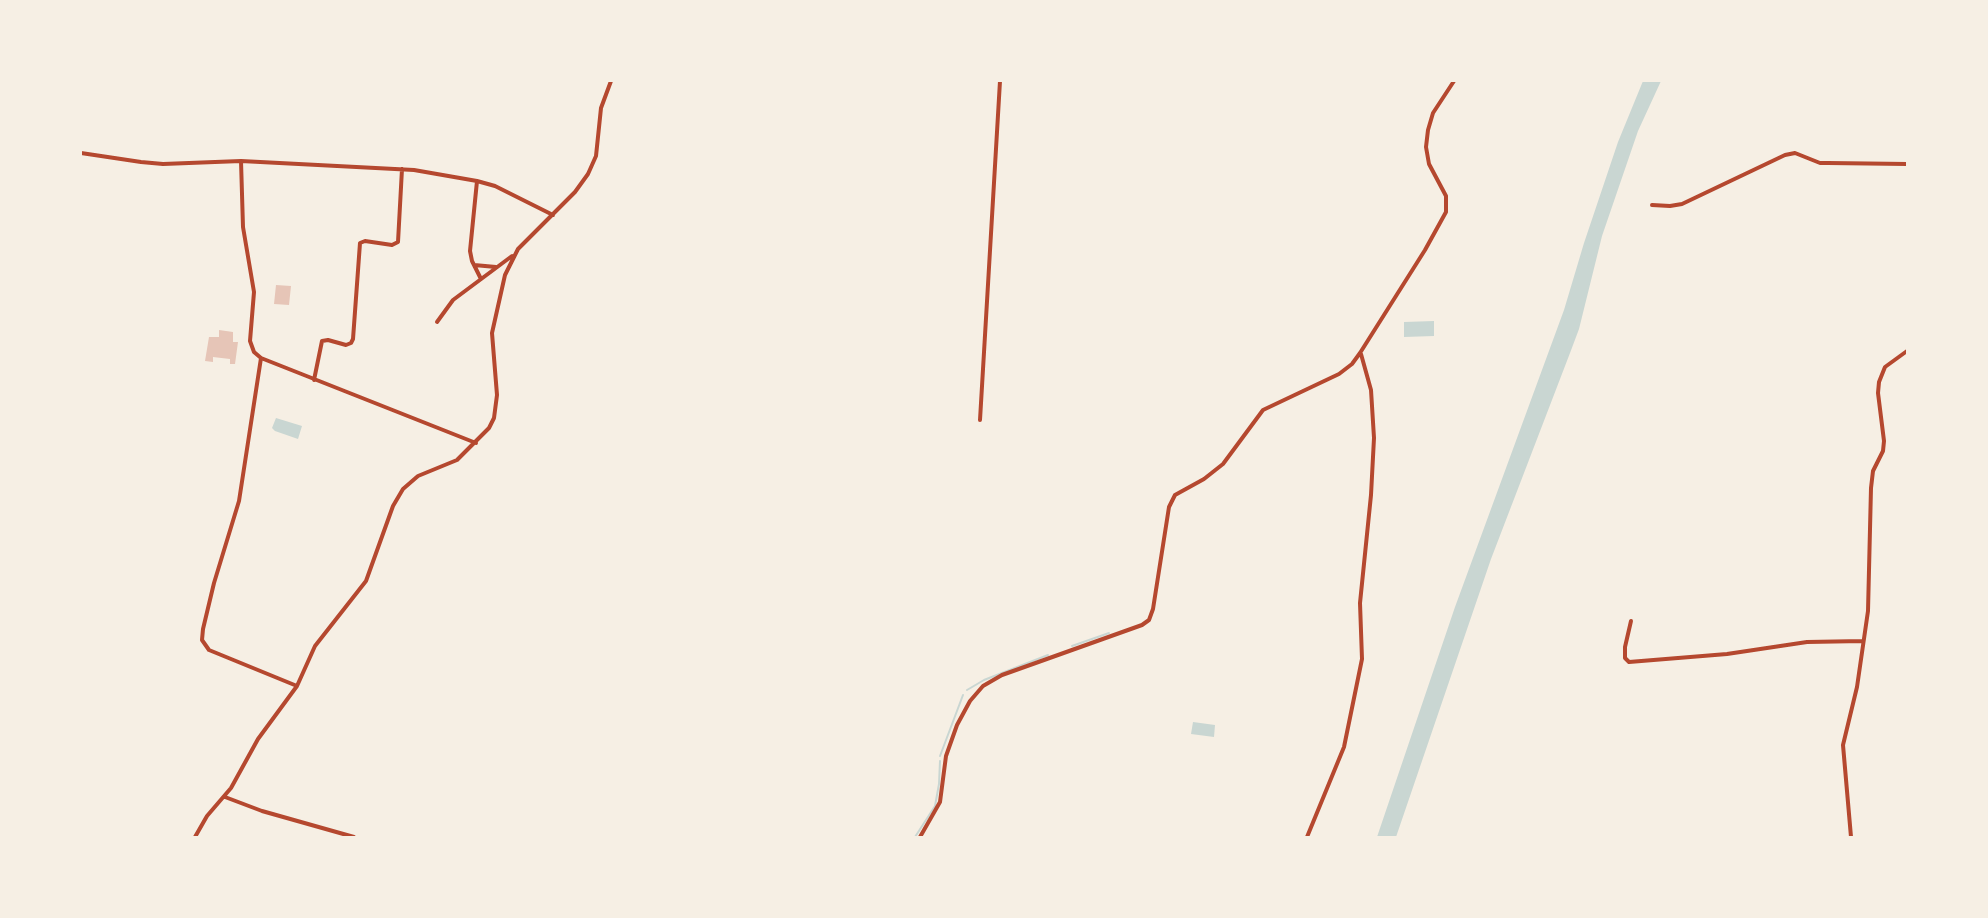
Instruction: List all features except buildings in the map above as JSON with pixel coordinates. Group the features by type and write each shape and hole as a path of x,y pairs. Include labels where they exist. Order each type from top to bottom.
{"street":[{"path":"437,322 450,303 514,254 575,192 593,164 601,108 611,81"},
{"path":"980,420 1000,81"},
{"path":"920,837 940,802 945,760 957,725 970,701 983,686 1002,675 1142,625 1149,620 1153,609 1169,507 1175,495 1204,479 1223,464 1263,410 1339,374 1352,364 1360,353 1425,250 1446,212 1446,196 1429,164 1426,147 1433,113 1454,81"},
{"path":"81,153 163,164 241,161 402,168 477,181 503,189 553,215"},
{"path":"1653,205 1682,204 1785,155 1795,153 1828,164 1907,164"},
{"path":"241,161 243,226 254,292 250,341 254,352 261,358 314,380 476,443"},
{"path":"314,380 322,341 328,339 346,345 353,339 360,243 365,241 392,245 398,242 402,168"},
{"path":"477,181 470,251 481,279"},
{"path":"195,837 207,816 225,797 258,739 297,686 315,646 366,581 393,506 403,489 418,476 453,463 489,428 496,410 497,395 491,343 493,324 502,284 514,254"},
{"path":"474,265 497,267"},
{"path":"1851,837 1843,746 1857,687 1870,588 1872,477 1883,451 1884,441 1879,382 1885,367 1907,351"},
{"path":"1307,837 1344,747 1362,659 1360,603 1371,495 1374,412 1371,390 1360,353"},
{"path":"261,358 238,501 214,583 202,640 208,650 297,686"},
{"path":"1631,621 1625,647 1625,658 1629,662 1727,654 1808,642 1863,641"},
{"path":"225,797 262,811 354,837"}],"shaded area":[{"path":"1643,81 1661,81 1638,131 1602,236 1579,329 1491,559 1396,837 1377,837 1455,607 1564,310 1618,142"},
{"path":"1434,321 1434,336 1404,337 1404,322"},
{"path":"276,418 302,426 298,439 275,431 272,428"},
{"path":"1193,722 1215,725 1214,737 1191,734"}],"waterway":[{"path":"1072,646 1109,633"},
{"path":"967,690 984,680 1048,655"},
{"path":"940,756 963,695"},
{"path":"915,837 935,806 940,761"}]}
